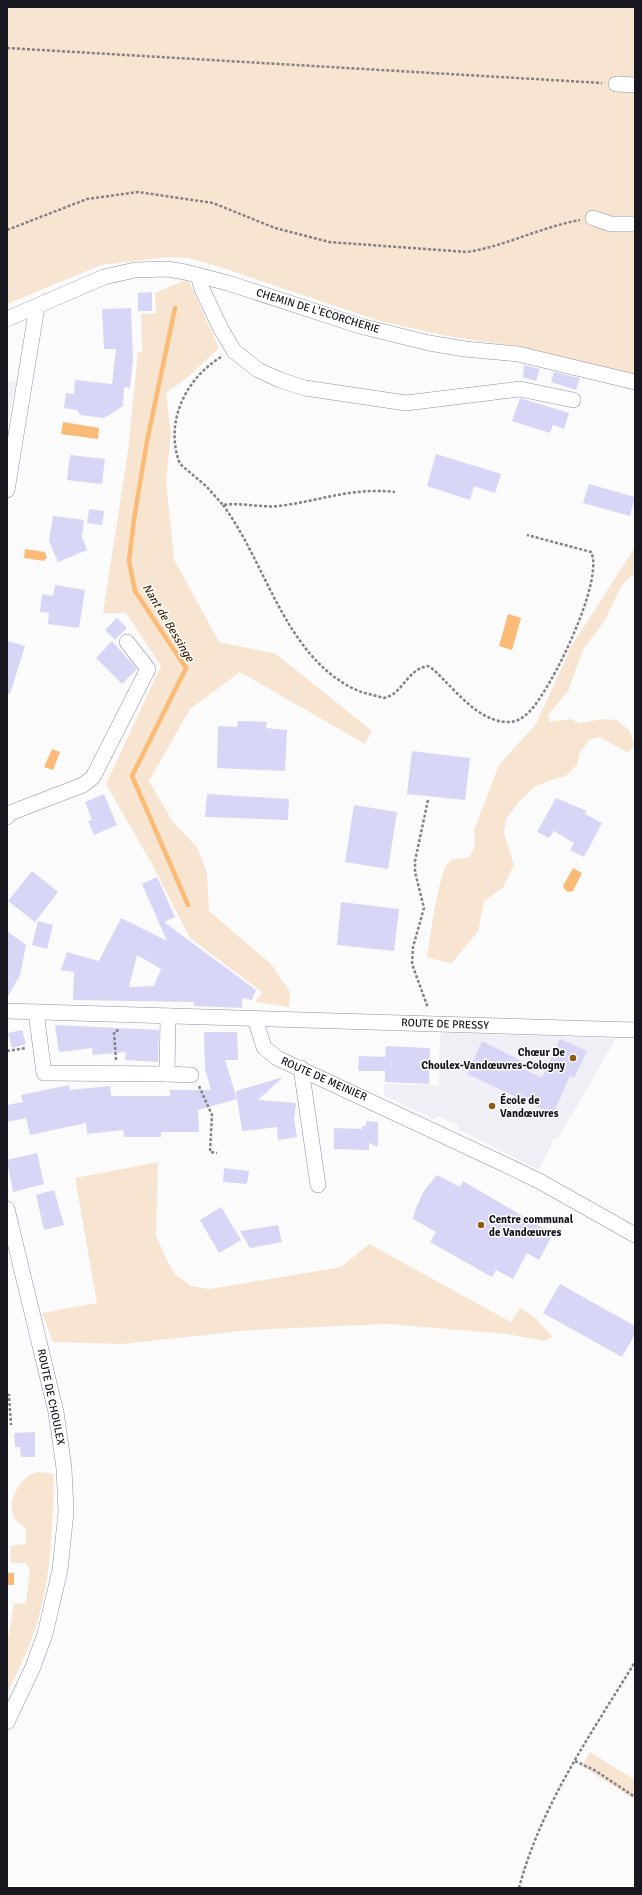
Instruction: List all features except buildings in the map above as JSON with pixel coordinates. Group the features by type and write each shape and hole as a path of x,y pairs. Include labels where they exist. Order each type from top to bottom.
{"street":[{"path":"616,84 635,85"},
{"path":"593,218 611,224 635,224"},
{"name":"CHEMIN DE L'ECORCHERIE","path":"7,319 117,273 157,269 198,275 368,328 465,349 518,354 635,382"},
{"path":"198,275 202,289 217,321 234,351 258,370 280,380 305,388 406,403 520,389 573,400"},
{"path":"7,490 37,307"},
{"path":"7,817 10,813 83,785 93,777 148,669 127,642"},
{"path":"7,1011 255,1019"},
{"path":"36,1012 44,1073 118,1072 191,1075"},
{"path":"167,1074 168,1016"},
{"name":"ROUTE DE PRESSY","path":"255,1019 635,1030"},
{"name":"ROUTE DE MEINIER","path":"255,1019 260,1038 268,1052 506,1164 635,1235"},
{"path":"301,1068 318,1185"},
{"name":"ROUTE DE CHOULEX","path":"7,1209 56,1412 64,1468 66,1512 60,1570 45,1634 33,1667 7,1722"}],"path":[{"path":"7,48 616,84"},
{"path":"7,230 87,199 138,192 213,203 275,228 329,242 467,252 490,249 563,223 593,218"},
{"path":"234,351 208,366 199,375 190,385 176,414 175,434 180,464 206,486 223,505 242,533 286,618 309,652 335,676 352,688 384,698 394,693 413,672 428,666 476,710 492,719 506,722 517,721 524,717 537,703 546,690 562,659 587,601 592,579 593,564 591,552 527,535"},
{"path":"223,505 239,503 277,506 355,491 377,490 395,492"},
{"path":"428,800 415,861 415,872 424,908 413,947 412,964 434,1023"},
{"path":"118,1072 114,1032 131,1024 132,1016"},
{"path":"7,1051 40,1046"},
{"path":"191,1075 195,1077 212,1115 210,1152 217,1153"},
{"path":"7,1395 9,1394 11,1425"},
{"path":"519,1888 526,1859 543,1818 574,1761 635,1662"},
{"path":"574,1761 596,1771 635,1797"}],"shaded area":[{"path":"7,7 635,7 635,375 522,347 447,336 380,321 189,258 169,257 101,265 7,304"},
{"path":"188,279 219,348 188,377 166,393 171,434 166,481 174,559 219,642 276,654 372,731 365,744 240,672 190,709 149,781 172,821 197,847 207,873 209,911 271,964 290,992 289,1007 255,1002 262,992 190,938 153,866 106,784 161,666 126,613 103,613 128,451 138,352 142,352 141,314 156,313 155,293"},
{"path":"7,381 16,382 7,426"},
{"path":"63,422 99,428 98,439 61,434"},
{"path":"635,544 635,576 632,575 622,585 605,620 583,650 568,691 548,715 550,722 571,719 579,723 603,719 617,720 630,731 634,745 628,753 600,737 589,740 580,752 577,765 566,776 548,781 533,788 518,803 506,819 504,833 514,865 503,888 484,901 478,931 451,964 427,957 432,923 444,870 448,863 452,860 468,858 475,847 474,830 499,765 536,724 572,645 632,552"},
{"path":"25,549 45,552 47,559 44,561 24,558"},
{"path":"508,614 521,618 512,650 499,646"},
{"path":"52,749 60,752 53,770 44,767"},
{"path":"573,868 582,873 573,891 568,892 563,886"},
{"name":"École de Vandœuvres","path":"440,1033 616,1038 559,1137 554,1138 539,1170 458,1129 458,1125 438,1116 434,1119 384,1095 384,1084 439,1085"},
{"path":"158,1162 156,1235 166,1259 175,1274 191,1286 209,1289 341,1267 369,1244 511,1322 520,1308 533,1316 553,1337 544,1341 507,1334 387,1324 250,1330 122,1344 53,1342 42,1313 97,1303 75,1178"},
{"path":"39,1472 54,1474 49,1567 38,1620 32,1638 9,1690 7,1690 7,1644 14,1604 26,1603 30,1570 26,1563 11,1563 10,1546 26,1544 26,1528 16,1520 13,1515 12,1502 17,1489 25,1478 33,1473"},
{"path":"7,1573 14,1573 14,1585 7,1585"},
{"path":"590,1752 635,1780 635,1800 582,1766"}],"waterway":[{"name":"Nant de Bessinge","path":"175,308 147,441 134,519 129,561 135,591 186,668 132,776 188,905"}],"place":[{"name":"Chœur De Choulex-Vandœuvres-Cologny","path":"573,1058"},
{"name":"École de Vandœuvres","path":"492,1106"},
{"name":"Centre communal de Vandœuvres","path":"481,1225"}]}
